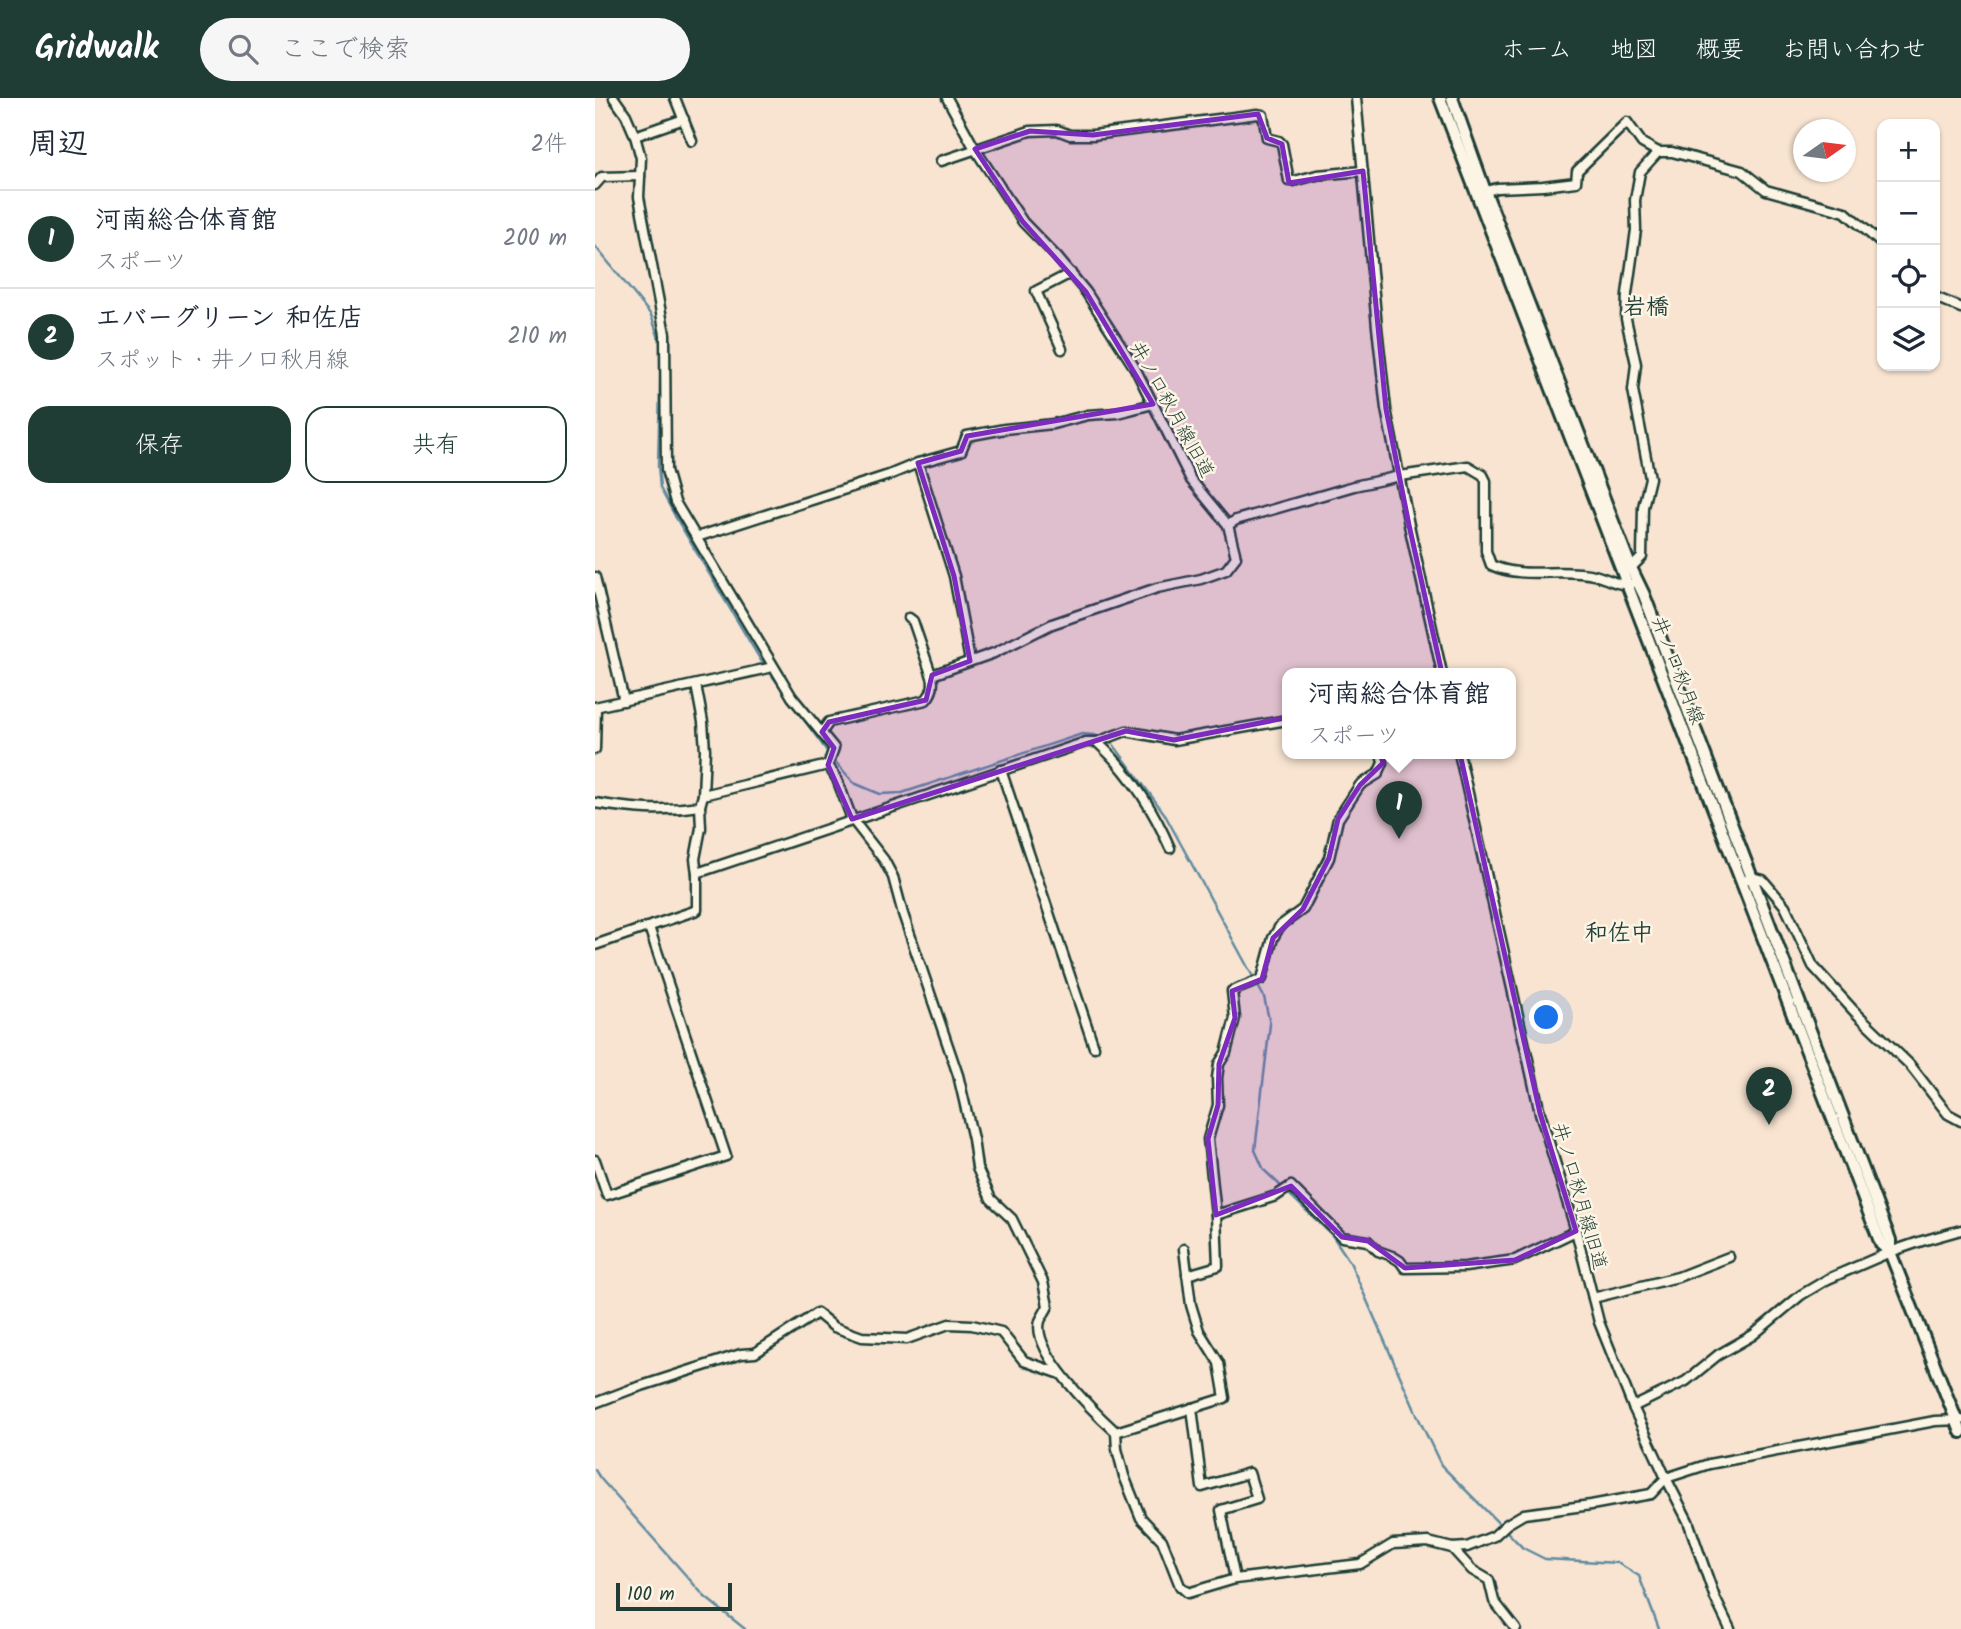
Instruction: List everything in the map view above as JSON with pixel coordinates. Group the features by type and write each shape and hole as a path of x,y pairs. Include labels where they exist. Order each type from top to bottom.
{"main road":[{"name":"井ノ口秋月線","path":"1440,98 1481,193 1631,568 1632,584"},
{"name":"井ノ口秋月線","path":"1452,98 1481,193 1747,879 1891,1240 1890,1252 1959,1420 1961,1432"}],"street":[{"path":"614,98 626,115 641,158 639,197 665,334 666,470 675,502 792,697 834,748 828,764"},
{"path":"675,98 692,141"},
{"name":"井ノ口秋月線旧道","path":"947,98 975,149 1023,222 1086,292 1135,368 1191,480 1228,525"},
{"path":"1356,98 1385,396 1441,668"},
{"path":"941,161 1030,131 1057,130 1070,135 1093,135 1258,114 1263,115 1267,138 1282,144 1289,181 1317,175 1363,171"},
{"path":"635,136 684,119"},
{"path":"1481,193 1497,188 1576,182 1577,172 1627,122 1642,143 1658,152 1672,152 1742,170 1766,190 1845,212 1877,240"},
{"path":"1631,568 1642,557 1643,507 1650,478 1633,390 1636,364 1626,319 1627,294 1636,230 1635,200 1640,172 1658,152"},
{"path":"595,185 602,177 640,176"},
{"path":"1062,349 1035,291 1071,274"},
{"path":"1940,299 1961,308"},
{"path":"697,537 961,451 967,436 1053,424 1088,415 1118,413 1153,404"},
{"path":"918,463 954,576 970,661"},
{"path":"932,677 995,653 1052,624 1157,588 1201,579 1226,570 1236,557 1228,525 1235,520 1341,489 1400,476 1468,467 1483,475 1486,481 1486,551 1491,565 1503,570 1521,572 1577,572 1632,584"},
{"path":"595,577 624,701"},
{"path":"822,732 829,722 926,701 932,694 932,677 913,621 909,618"},
{"path":"595,749 595,707 773,667"},
{"path":"595,946 697,910 695,859 701,828 700,806 705,750 696,685"},
{"path":"697,873 1086,741 1097,742 1126,731 1174,740 1282,721"},
{"path":"1097,742 1111,754 1155,815 1170,848"},
{"path":"1187,1275 1218,1266 1208,1139 1218,1105 1219,1064 1226,1052 1235,1018 1232,991 1262,979 1273,937 1280,926 1303,909 1329,859 1338,819 1360,785 1378,774 1382,759"},
{"name":"井ノ口秋月線旧道","path":"1460,759 1540,1113 1576,1231 1599,1322 1633,1407 1688,1521 1715,1598 1730,1629"},
{"path":"703,795 828,764"},
{"path":"828,764 837,779 852,820 894,877 903,914 958,1075 977,1168 991,1199 1012,1219 1043,1282 1048,1306 1039,1323 1042,1340 1061,1374 1093,1411 1116,1432 1124,1476 1141,1518 1162,1540 1179,1586 1188,1593 1235,1579 1360,1564 1392,1544 1428,1542 1452,1548 1467,1547 1494,1536 1524,1514 1651,1494 1665,1478 1709,1464 1935,1421 1959,1420"},
{"path":"1001,770 1094,1047"},
{"path":"595,803 639,810 700,806"},
{"path":"1747,879 1763,880 1785,906 1813,966 1854,1011 1910,1065 1948,1114 1961,1121"},
{"path":"595,1160 607,1195 726,1156 649,927"},
{"path":"1216,1215 1276,1196 1291,1186 1342,1237 1368,1241 1378,1251 1400,1261 1405,1268 1465,1267 1515,1260 1576,1231"},
{"path":"1633,1407 1686,1381 1718,1355 1753,1335 1801,1295 1828,1279 1890,1252 1961,1230"},
{"path":"1116,1432 1224,1398 1219,1363 1199,1331 1191,1305 1184,1249"},
{"path":"1593,1298 1678,1277 1729,1257"},
{"path":"595,1404 629,1390 741,1354 755,1353 817,1313 834,1327 862,1337 907,1339 949,1324 972,1325 1001,1332 1024,1361 1061,1374"},
{"path":"1192,1408 1202,1487 1249,1473 1257,1499 1221,1510 1235,1579"},
{"path":"1452,1548 1472,1570 1489,1580 1494,1601 1515,1629"}],"highlighted area":[{"path":"1258,114 1267,138 1282,144 1289,183 1363,171 1386,409 1409,525 1540,1113 1576,1231 1515,1260 1405,1268 1368,1241 1342,1237 1291,1186 1216,1215 1208,1139 1218,1105 1219,1064 1235,1018 1232,991 1262,979 1273,938 1303,909 1329,858 1338,819 1360,785 1383,763 1366,702 1174,740 1126,731 852,819 828,765 834,748 822,732 829,722 926,700 932,675 970,661 954,576 918,463 961,451 967,436 1153,404 1086,292 1023,222 975,149 1030,131 1093,135"}],"waterway":[{"path":"595,246 651,315 661,344 658,466 660,488 760,659 829,754"},
{"path":"833,759 854,783 880,794 902,793 1082,734 1101,738"},
{"path":"1107,741 1113,744 1164,813 1264,997 1270,1024 1255,1150 1264,1170 1283,1188"},
{"path":"1287,1192 1332,1235 1350,1262 1441,1465 1523,1548 1545,1559 1618,1563 1639,1576 1659,1629"},
{"path":"595,1470 705,1597 745,1629"}],"place":[{"name":"河南総合体育館","path":"1399,839"},
{"name":"エバーグリーン 和佐店","path":"1769,1125"}],"district":[{"name":"岩橋","path":"1646,306"},
{"name":"和佐中","path":"1619,932"}]}
